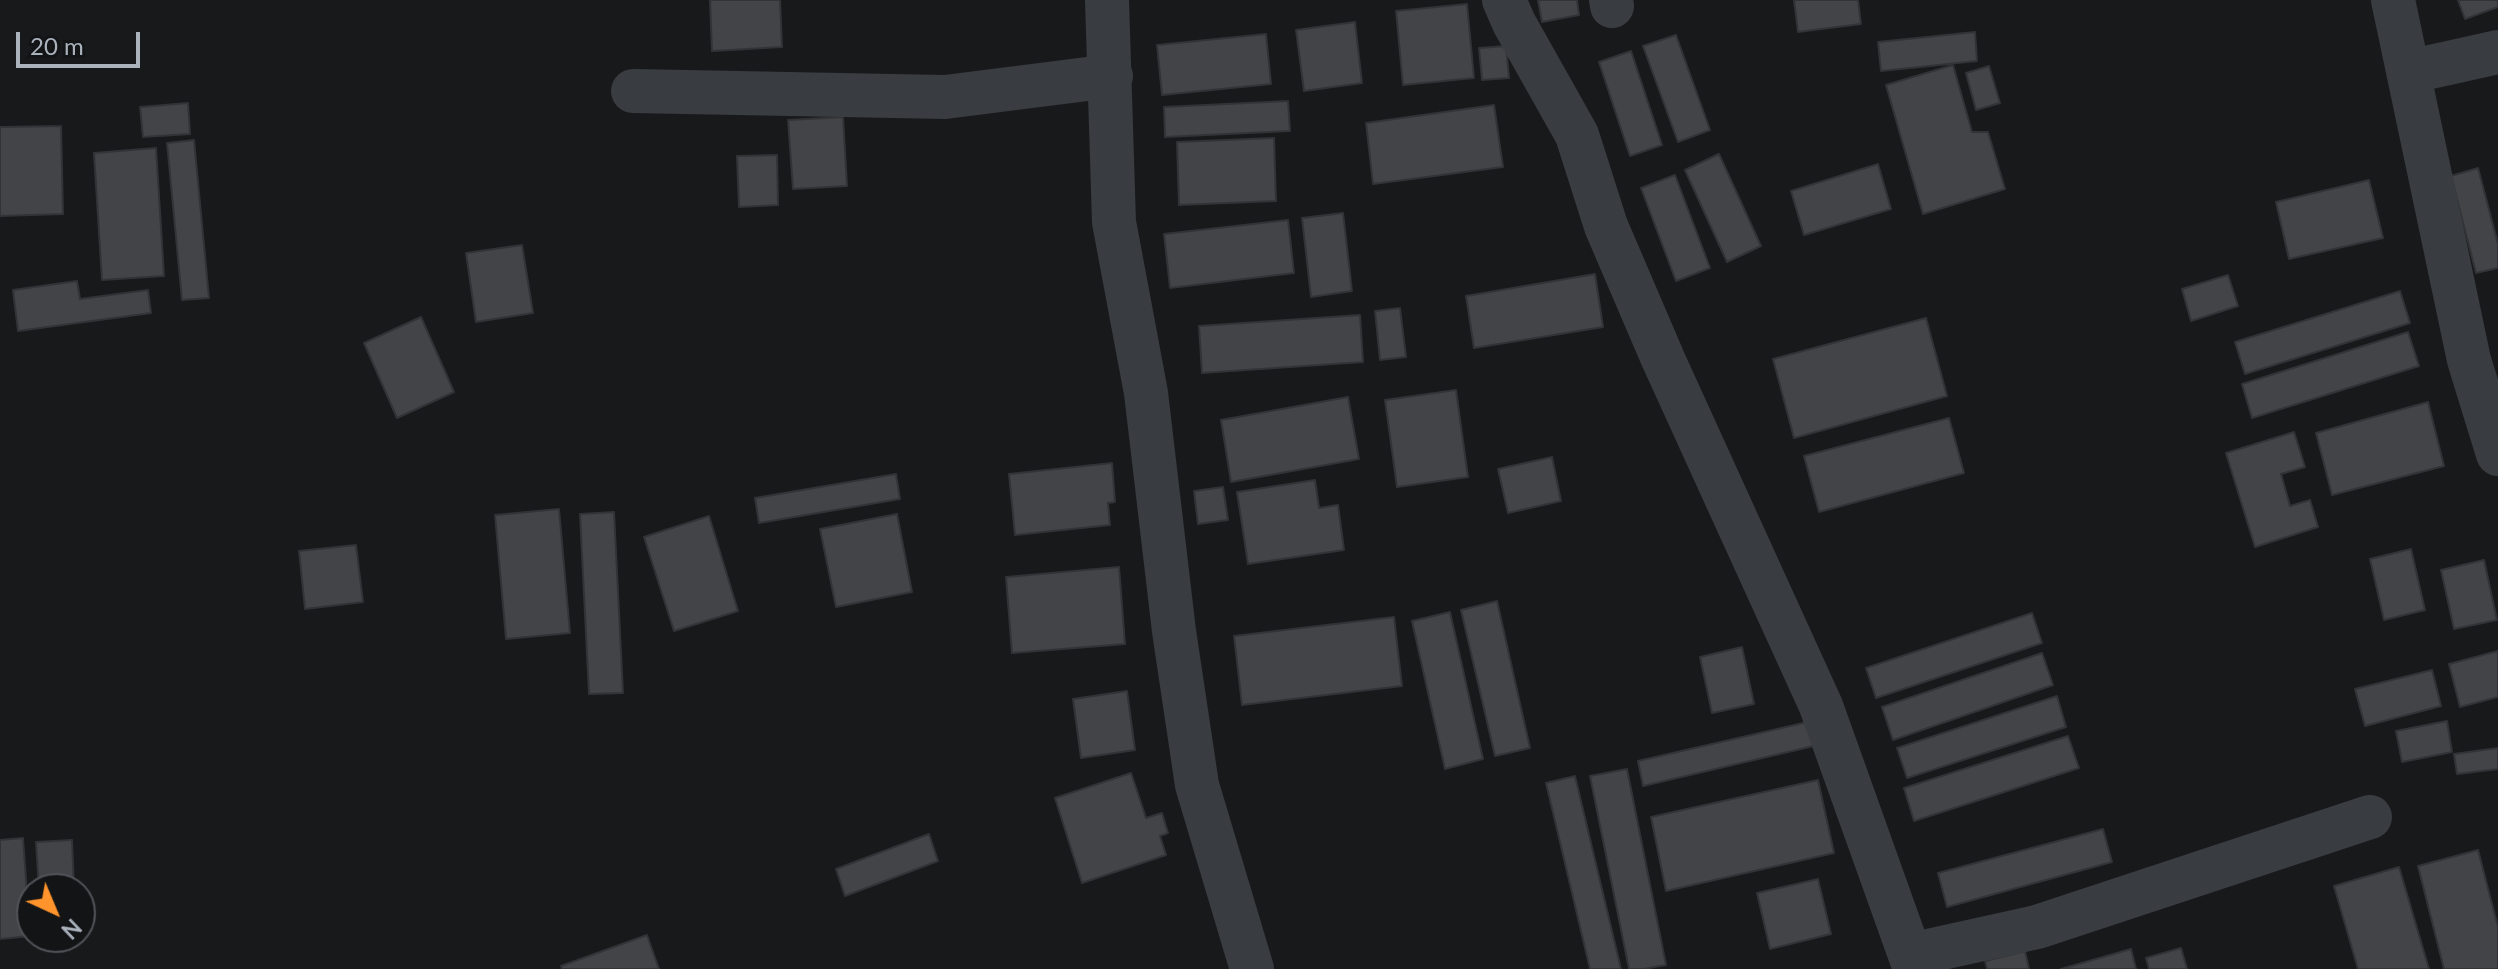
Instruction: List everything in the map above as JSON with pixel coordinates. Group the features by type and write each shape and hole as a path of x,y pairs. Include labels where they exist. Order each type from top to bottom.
{"street":[{"path":"1107,0 1114,222 1146,393 1174,631 1197,785 1252,969"},
{"path":"1504,0 1577,135 1606,226 1657,346 1821,706 1912,962 2037,927 2370,817"},
{"path":"2393,0 2469,360 2498,454"},
{"path":"2408,72 2498,52"},
{"path":"633,91 945,97 1111,76"}],"building":[{"path":"710,0 780,0 782,47 712,51"},
{"path":"1538,0 1577,0 1579,15 1542,22"},
{"path":"1794,0 1858,0 1861,24 1798,32"},
{"path":"2458,0 2498,0 2498,7 2465,19"},
{"path":"1467,4 1474,78 1403,85 1396,11"},
{"path":"1355,22 1362,83 1304,91 1296,30"},
{"path":"1975,32 1977,61 1881,71 1878,42"},
{"path":"1266,34 1271,84 1162,95 1157,45"},
{"path":"1676,35 1710,130 1678,142 1643,46"},
{"path":"1506,46 1509,78 1482,80 1479,48"},
{"path":"1631,51 1662,145 1630,156 1599,62"},
{"path":"1953,65 1972,132 1988,132 2005,189 1923,214 1886,85"},
{"path":"1989,66 2000,103 1976,110 1966,73"},
{"path":"1288,101 1290,131 1165,137 1164,107"},
{"path":"188,103 190,134 143,137 140,107"},
{"path":"1494,105 1503,167 1373,184 1366,123"},
{"path":"843,117 847,186 793,189 788,120"},
{"path":"61,126 63,214 0,216 0,127"},
{"path":"1274,138 1276,201 1179,205 1177,142"},
{"path":"194,140 209,298 182,300 167,143"},
{"path":"156,148 164,276 102,280 94,153"},
{"path":"1719,154 1761,246 1727,262 1685,170"},
{"path":"777,155 778,205 739,207 737,156"},
{"path":"1878,164 1891,209 1804,235 1791,191"},
{"path":"2478,168 2498,244 2498,268 2476,273 2451,176"},
{"path":"1675,175 1710,268 1676,281 1641,188"},
{"path":"2369,180 2383,238 2289,259 2276,202"},
{"path":"1343,213 1352,291 1311,297 1302,218"},
{"path":"1288,220 1294,273 1170,288 1164,234"},
{"path":"522,245 533,313 476,322 466,253"},
{"path":"1595,274 1603,327 1474,348 1466,296"},
{"path":"2228,275 2238,306 2191,321 2182,289"},
{"path":"77,281 80,299 148,290 151,313 18,331 13,290"},
{"path":"2400,291 2410,323 2245,374 2235,342"},
{"path":"1400,308 1406,357 1380,360 1375,311"},
{"path":"1360,315 1363,362 1202,373 1199,326"},
{"path":"421,317 454,392 397,418 364,343"},
{"path":"1926,318 1947,396 1794,438 1773,359"},
{"path":"2408,332 2419,366 2252,418 2242,384"},
{"path":"1456,390 1468,477 1397,487 1385,400"},
{"path":"1348,397 1359,459 1231,482 1221,420"},
{"path":"2428,402 2444,466 2332,495 2316,433"},
{"path":"1949,418 1964,473 1819,512 1804,456"},
{"path":"2294,432 2305,467 2281,474 2290,506 2310,500 2318,527 2255,547 2226,453"},
{"path":"1552,457 1561,501 1508,513 1498,469"},
{"path":"1112,463 1115,502 1108,503 1110,525 1015,535 1009,474"},
{"path":"896,474 900,499 759,523 755,498"},
{"path":"1315,480 1319,508 1338,505 1344,550 1248,564 1237,492"},
{"path":"1223,487 1228,520 1198,524 1194,491"},
{"path":"559,509 570,633 506,639 495,515"},
{"path":"614,512 623,693 589,694 580,514"},
{"path":"897,514 912,592 836,607 820,529"},
{"path":"709,516 738,611 674,631 644,537"},
{"path":"356,545 363,602 305,609 299,551"},
{"path":"2411,549 2425,610 2384,620 2370,559"},
{"path":"2484,560 2497,620 2454,629 2441,570"},
{"path":"1119,567 1125,644 1012,653 1006,577"},
{"path":"1497,601 1530,748 1495,756 1461,610"},
{"path":"1450,612 1483,759 1445,769 1412,621"},
{"path":"2032,613 2042,643 1876,698 1866,668"},
{"path":"1394,617 1402,686 1242,705 1234,636"},
{"path":"1742,647 1754,704 1712,713 1700,657"},
{"path":"2498,651 2498,697 2460,707 2449,664"},
{"path":"2042,653 2053,685 1893,740 1882,707"},
{"path":"2432,670 2441,706 2365,726 2355,689"},
{"path":"1127,691 1135,750 1081,758 1073,699"},
{"path":"2057,696 2066,727 1907,778 1897,748"},
{"path":"1812,721 1818,745 1643,786 1638,761"},
{"path":"2447,721 2452,752 2402,762 2396,731"},
{"path":"2068,736 2079,768 1914,821 1904,788"},
{"path":"2498,748 2498,769 2457,774 2454,754"},
{"path":"1627,769 1666,965 1644,969 1629,969 1590,776"},
{"path":"1131,773 1146,818 1162,813 1168,833 1160,836 1166,855 1082,883 1055,798"},
{"path":"1575,776 1621,969 1590,969 1546,783"},
{"path":"1818,780 1834,853 1666,891 1651,817"},
{"path":"2103,829 2112,862 1947,907 1938,873"},
{"path":"929,834 938,861 845,896 836,869"},
{"path":"23,838 26,873 16,873 16,937 0,939 0,840"},
{"path":"72,840 73,873 38,873 36,842"},
{"path":"2478,850 2498,927 2498,969 2444,969 2418,866"},
{"path":"2399,867 2429,969 2358,969 2334,886"},
{"path":"1818,879 1831,934 1770,949 1757,893"},
{"path":"647,935 659,969 562,969 561,966"},
{"path":"2181,948 2187,969 2149,969 2146,958"},
{"path":"2131,949 2136,969 2061,969"},
{"path":"2025,951 2029,969 1987,969 1985,961"}]}
